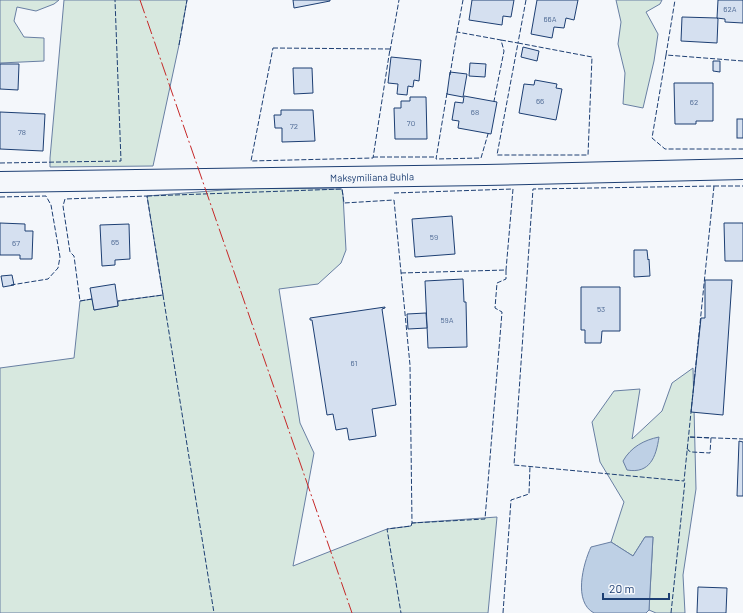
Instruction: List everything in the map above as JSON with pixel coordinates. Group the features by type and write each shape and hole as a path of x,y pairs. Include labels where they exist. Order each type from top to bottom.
{"street":[{"name":"Maksymiliana Buhla","path":"0,182 470,176 743,169"}],"shaded area":[{"path":"0,0 59,0 54,4 36,11 17,7 14,21 24,37 44,38 44,61 0,63"},
{"path":"64,0 187,0 153,166 50,167"},
{"path":"616,0 662,0 660,4 646,12 658,34 654,61 643,108 623,104 625,73 618,44 621,22"},
{"path":"249,188 342,189 343,195 346,250 341,263 318,284 279,289 300,423 314,453 293,566 387,529 411,526 412,523 497,517 488,613 0,613 0,368 74,358 80,301 92,299 94,310 118,306 118,301 163,295 147,196"},
{"path":"693,368 696,489 683,575 685,613 656,613 649,610 653,537 645,537 633,556 611,542 624,502 600,462 592,422 614,391 640,389 632,439 662,411 672,383"}],"water":[{"path":"659,437 654,457 646,467 635,471 627,470 623,461 626,456 643,442"},
{"path":"645,537 653,537 649,610 646,613 594,613 588,608 582,592 583,572 591,547 611,542 633,556"}],"building":[{"path":"293,0 330,0 330,1 294,8"},
{"path":"472,0 514,0 511,17 503,16 502,25 469,20"},
{"path":"537,0 578,0 574,20 566,18 564,28 554,27 552,38 531,34"},
{"path":"718,0 743,0 743,23 725,22 725,19 717,18"},
{"path":"682,17 717,18 717,43 681,41"},
{"path":"523,47 539,51 537,61 521,57"},
{"path":"391,57 421,60 419,81 414,80 413,87 408,86 407,95 397,94 398,84 388,83"},
{"path":"713,61 720,61 720,72 713,71"},
{"path":"470,63 486,64 485,77 469,76"},
{"path":"0,64 19,64 18,90 0,89"},
{"path":"293,68 312,68 313,93 294,94"},
{"path":"450,72 467,74 463,97 447,94"},
{"path":"535,80 557,84 556,88 562,89 556,120 519,113 524,84 534,85"},
{"path":"674,83 713,83 713,121 696,121 696,124 675,124"},
{"path":"464,96 497,102 491,134 458,128 459,121 452,120 455,102 463,103"},
{"path":"410,97 426,97 427,139 395,139 394,108 401,108 401,101 410,101"},
{"path":"281,110 313,110 315,141 282,142 282,128 275,128 274,115 281,115"},
{"path":"0,112 45,114 43,151 0,149"},
{"path":"737,119 743,119 743,138 737,138"},
{"path":"452,216 455,254 415,257 412,219"},
{"path":"0,223 25,224 25,231 33,231 32,259 20,259 20,255 0,255"},
{"path":"724,223 743,223 743,261 725,261"},
{"path":"129,224 130,259 115,260 115,265 102,266 100,225"},
{"path":"634,250 647,250 650,276 634,277"},
{"path":"12,275 14,285 3,287 1,276"},
{"path":"463,279 464,302 466,302 467,347 428,348 425,281"},
{"path":"705,280 732,280 723,415 691,412 701,318 705,318"},
{"path":"115,284 118,306 94,310 90,288"},
{"path":"581,287 620,287 620,331 602,331 601,343 585,343 585,330 581,330"},
{"path":"385,307 382,309 396,405 372,409 376,436 349,440 347,428 336,430 333,414 327,415 312,320 310,320 310,318"},
{"path":"426,313 427,328 408,329 407,314"},
{"path":"739,441 743,442 743,496 737,496"},
{"path":"698,587 727,588 726,613 697,613"}],"fence":[{"path":"0,163 121,161 115,0"},
{"path":"179,45 187,0"},
{"path":"390,51 399,0"},
{"path":"457,32 463,0"},
{"path":"501,40 518,43 526,0"},
{"path":"666,55 675,0"},
{"path":"450,75 457,32 501,40 504,51 494,101"},
{"path":"518,43 592,57 588,155 497,155 518,43"},
{"path":"273,48 390,49 373,158 251,161 273,48"},
{"path":"743,61 666,55 652,138 665,149 743,149"},
{"path":"447,93 436,159 481,158 488,134"},
{"path":"373,157 436,157"},
{"path":"714,186 684,481 514,465 533,189 714,186"},
{"path":"714,186 743,186"},
{"path":"147,196 342,189 344,203 394,200 410,365 412,523 411,526 387,529 401,613"},
{"path":"394,193 513,189 506,270"},
{"path":"0,197 46,196 51,205 60,257 58,268 48,279 11,285"},
{"path":"92,299 80,301 74,256 70,252 63,206 65,199 147,196 163,295 118,301"},
{"path":"401,273 506,270 506,279 497,283 495,308 502,312 485,519 412,523"},
{"path":"163,295 214,613"},
{"path":"687,448 692,452 710,453 711,438 689,437 743,439"},
{"path":"503,613 511,500 529,494 530,466"},
{"path":"671,613 685,481"}],"power":[{"path":"140,0 352,613"}]}
